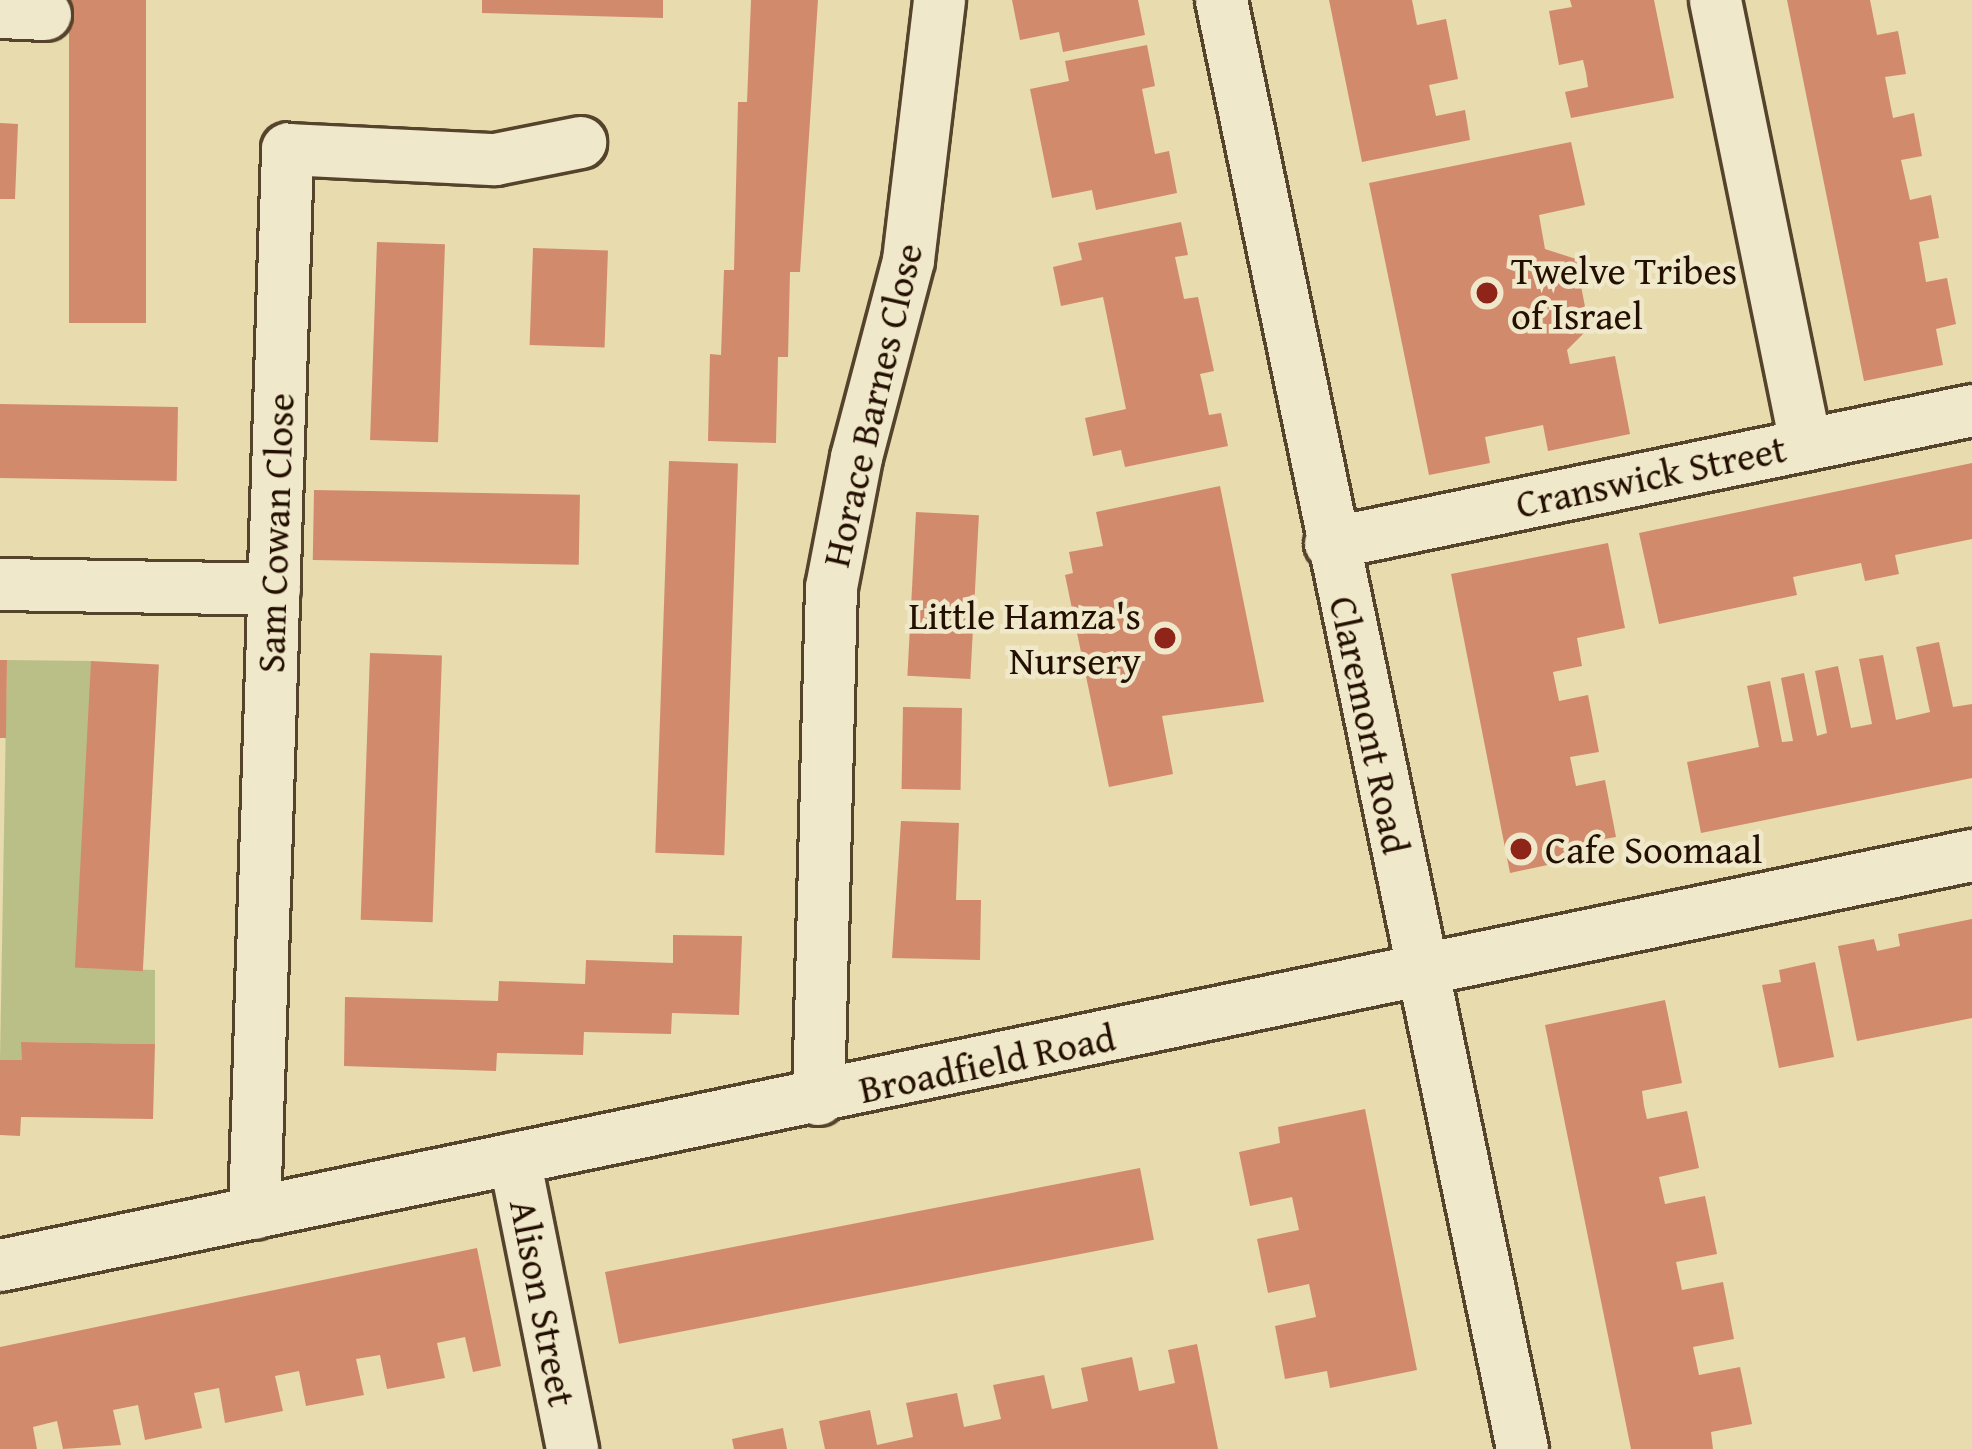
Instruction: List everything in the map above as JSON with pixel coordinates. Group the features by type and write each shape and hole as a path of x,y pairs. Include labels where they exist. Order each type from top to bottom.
{"street":[{"name":"Horace Barnes Close","path":"818,1100 831,587 908,260 939,0"},
{"name":"Claremont Road","path":"1221,0 1330,543 1424,970 1510,1447"},
{"path":"1715,0 1805,443"},
{"name":"Sam Cowan Close","path":"254,1213 287,148 496,159 580,142"},
{"name":"Cranswick Street","path":"1330,543 1972,410"},
{"path":"0,584 274,589"},
{"name":"Broadfield Road","path":"0,1265 514,1157 818,1100 1972,855"},
{"name":"Alison Street","path":"514,1157 572,1449"}],"green space":[{"path":"7,660 91,661 87,968 155,970 155,1044 22,1042 22,1060 0,1060"}],"building":[{"path":"69,0 146,0 146,323 69,323"},
{"path":"482,0 663,0 663,18 482,13"},
{"path":"751,0 818,0 800,272 790,272 788,357 778,357 776,443 708,441 710,354 721,355 724,270 734,270 738,102 747,102"},
{"path":"1012,0 1138,0 1145,35 1063,52 1059,32 1020,40"},
{"path":"1329,0 1412,0 1417,25 1446,19 1458,79 1429,85 1436,116 1465,110 1470,140 1362,162"},
{"path":"1570,0 1654,0 1674,98 1571,118 1565,92 1588,87 1586,73 1583,60 1559,65 1549,11 1572,7"},
{"path":"1787,0 1870,0 1877,35 1898,31 1906,74 1885,77 1893,118 1914,113 1922,156 1901,160 1910,200 1931,195 1939,238 1919,242 1926,282 1947,278 1956,324 1936,329 1943,365 1864,381"},
{"path":"1147,45 1155,86 1142,89 1155,154 1169,151 1177,193 1096,210 1092,190 1052,198 1030,89 1069,81 1065,61"},
{"path":"0,123 18,124 15,199 0,199"},
{"name":"Twelve Tribes of Israel","path":"1571,142 1585,205 1539,215 1545,249 1576,259 1589,328 1567,350 1570,364 1615,356 1630,434 1548,451 1543,425 1485,437 1490,463 1429,475 1369,183"},
{"path":"1181,222 1188,255 1175,257 1184,299 1198,297 1214,371 1200,374 1209,415 1221,413 1228,446 1125,467 1121,450 1093,456 1085,418 1126,409 1103,297 1061,306 1053,267 1082,260 1078,243"},
{"path":"377,242 445,244 438,442 370,440"},
{"path":"533,248 608,251 605,348 530,345"},
{"path":"0,404 178,407 177,481 0,478"},
{"path":"669,461 738,463 724,855 655,853"},
{"path":"1972,463 1972,539 1895,555 1899,574 1865,581 1861,563 1793,577 1797,595 1659,624 1639,533"},
{"name":"Little Hamza's Nursery","path":"1220,486 1264,702 1162,716 1173,774 1109,787 1065,575 1073,573 1069,552 1103,546 1096,512"},
{"path":"314,490 580,495 579,565 313,560"},
{"path":"916,512 979,515 970,679 907,676"},
{"path":"1608,543 1625,628 1577,638 1582,666 1553,672 1559,701 1588,695 1599,752 1570,757 1576,786 1605,780 1616,837 1587,842 1590,856 1510,873 1451,574"},
{"path":"1939,642 1953,707 1972,704 1972,778 1701,833 1687,762 1759,747 1747,686 1770,681 1782,742 1793,741 1781,678 1804,673 1817,736 1827,733 1815,671 1838,666 1851,728 1872,724 1859,659 1883,655 1896,720 1930,712 1916,647"},
{"path":"370,653 442,656 433,922 361,920"},
{"path":"0,660 7,660 6,738 0,738"},
{"path":"91,661 159,665 143,971 75,968"},
{"path":"903,707 962,708 961,790 902,789"},
{"path":"901,821 959,823 956,900 981,900 980,960 892,958"},
{"path":"1972,919 1972,1018 1857,1041 1838,946 1874,939 1877,951 1900,946 1898,934"},
{"path":"673,935 742,936 739,1015 672,1013 671,1034 584,1032 583,1055 497,1053 496,1071 344,1066 345,997 498,1001 499,981 585,984 586,960 673,963"},
{"path":"1815,962 1834,1057 1779,1068 1762,985 1781,982 1779,970"},
{"path":"1665,1000 1682,1083 1642,1091 1644,1106 1647,1119 1687,1111 1699,1168 1659,1177 1665,1204 1705,1196 1717,1254 1676,1262 1682,1290 1723,1282 1734,1339 1693,1347 1699,1375 1740,1367 1752,1424 1711,1432 1713,1449 1631,1449 1545,1025"},
{"path":"21,1042 155,1044 153,1119 21,1117 20,1136 0,1135 0,1060 22,1060"},
{"path":"1365,1109 1417,1370 1330,1388 1327,1371 1285,1379 1275,1326 1316,1317 1309,1284 1268,1293 1257,1239 1299,1230 1292,1197 1250,1206 1239,1152 1280,1143 1278,1127"},
{"path":"1140,1168 1154,1240 619,1344 605,1272"},
{"path":"477,1248 501,1366 473,1372 465,1337 437,1343 445,1378 387,1389 380,1355 356,1359 364,1395 306,1406 299,1371 275,1376 283,1411 225,1423 219,1388 194,1393 202,1428 145,1440 138,1405 113,1410 121,1445 63,1449 57,1421 33,1427 37,1449 0,1449 0,1347"},
{"path":"1197,1344 1218,1449 825,1449 819,1421 870,1410 877,1445 913,1437 906,1403 957,1393 964,1427 1001,1419 993,1385 1044,1375 1052,1409 1088,1401 1081,1368 1132,1357 1139,1391 1175,1383 1168,1350"},
{"path":"783,1428 787,1449 734,1449 732,1439"}],"place":[{"name":"Twelve Tribes of Israel","path":"1487,293"},
{"name":"Little Hamza's Nursery","path":"1165,638"},
{"name":"Cafe Soomaal","path":"1521,849"}]}
